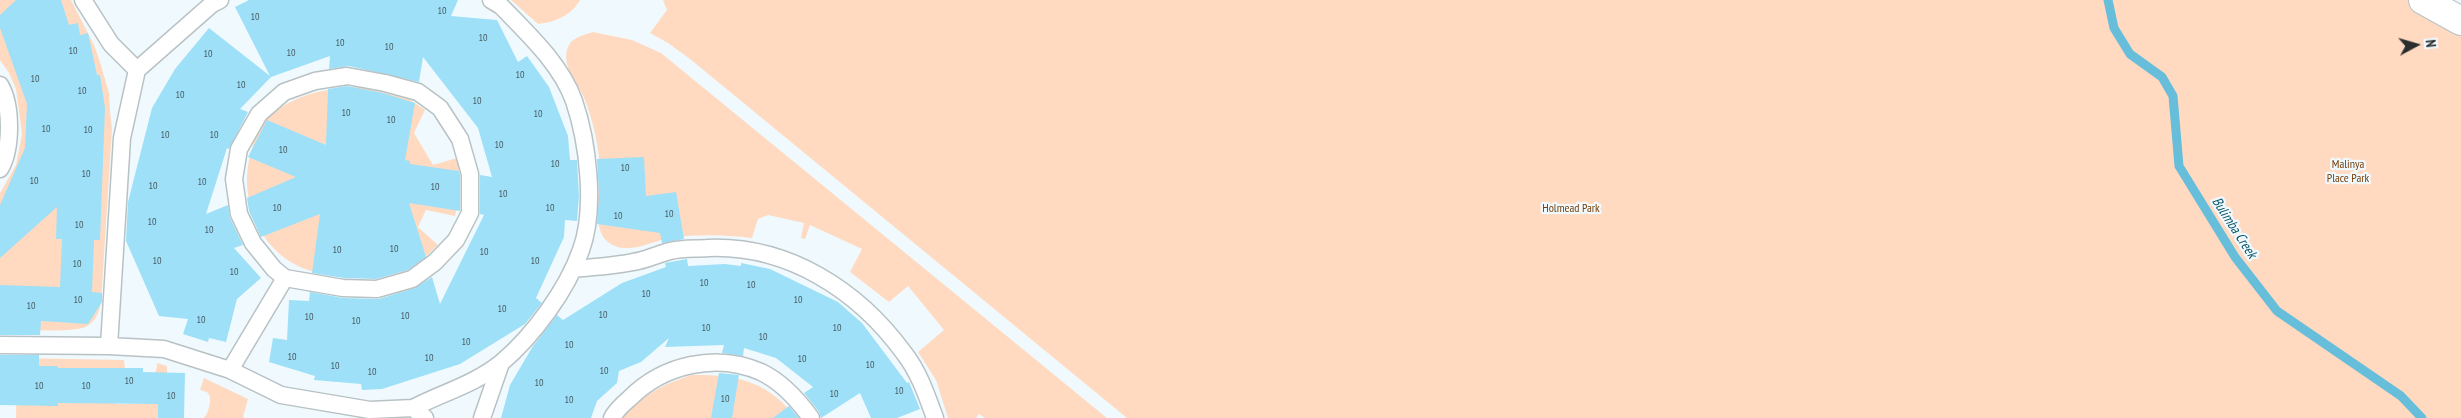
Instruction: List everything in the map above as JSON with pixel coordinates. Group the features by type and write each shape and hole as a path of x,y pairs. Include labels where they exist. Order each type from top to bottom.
{"street":[{"path":"2423,0 2461,21"}],"lane":[{"path":"83,0 111,44 137,70"},
{"path":"109,346 122,138 137,70 220,0"},
{"path":"0,345 109,346 164,350 230,370 281,395 370,410 419,413 482,377 501,363 550,309 582,249 588,214 588,161 574,100 548,55 501,6 491,0"},
{"path":"347,76 385,83 418,92 440,108 460,139 470,174 470,213 456,240 435,262 412,278 377,289 343,288 285,278 274,270 253,242 239,214 234,179 239,149 259,114 284,92 316,81 347,76"},
{"path":"0,84 10,130 6,159 0,169"},
{"path":"573,269 634,262 672,251 710,248 751,252 792,262 830,280 865,308 905,353 924,389 935,418"},
{"path":"230,370 285,278"},
{"path":"612,418 616,411 644,383 681,366 721,362 761,372 794,395 811,418"},
{"path":"482,418 501,363"}],"green space":[{"path":"0,0 71,0 94,45 109,93 112,128 101,303 93,322 80,328 70,330 0,329 0,193 16,165 22,134 16,89 9,73 0,60"},
{"path":"511,0 580,0 572,10 562,17 538,24"},
{"name":"Holmead Park","path":"663,0 2408,0 2420,12 2461,33 2461,418 1127,418 690,59 650,33 667,10"},
{"path":"593,32 632,40 661,53 1107,418 985,418 979,414 976,418 948,418 936,380 918,352 944,330 908,286 889,302 850,272 862,249 810,225 805,239 801,238 804,223 768,215 758,219 752,238 711,235 690,236 669,238 630,248 618,247 608,242 603,236 598,219 600,170 595,134 585,100 571,75 566,61 568,47 572,41"},
{"path":"362,87 409,99 425,110 414,133 433,165 457,158 460,187 455,216 426,210 418,227 438,245 425,257 416,262 338,274 327,274 306,269 287,260 272,246 260,230 252,211 248,190 248,170 253,144 258,131 266,119 291,102 313,93"},
{"path":"17,358 124,360 125,368 115,369 116,404 142,404 155,374 157,363 167,366 167,373 159,373 158,418 16,418"},
{"path":"692,375 723,376 750,382 763,388 786,405 796,418 622,418 654,391"},
{"path":"204,378 248,399 243,417 245,418 204,418 208,410 210,398 208,393 200,390"}],"building":[{"path":"16,0 61,0 69,25 78,23 80,35 88,33 97,75 100,75 105,108 100,240 94,240 92,292 102,293 102,302 88,324 41,321 40,335 0,335 0,285 60,287 62,239 56,239 57,207 0,258 0,205 25,148 27,104 0,28 0,15"},
{"path":"249,0 458,0 451,16 497,20 518,62 527,56 549,87 568,136 570,160 577,160 579,196 577,221 565,220 564,237 536,298 542,303 525,324 460,364 382,389 362,390 361,384 314,380 315,376 269,362 273,338 287,340 289,300 309,301 310,292 343,298 379,299 415,288 432,277 440,304 484,215 480,214 480,175 492,177 478,128 423,57 419,82 349,66 329,69 330,56 271,77 240,109 248,112 229,149 227,148 206,214 228,205 230,218 243,245 234,248 261,278 237,299 226,342 209,338 208,342 183,334 188,319 159,316 126,241 128,202 152,108 175,69 209,28 270,76 235,7"},
{"path":"347,86 383,93 415,103 405,160 410,161 410,164 459,171 460,175 460,211 409,203 426,257 408,270 376,279 344,278 312,273 320,214 261,237 249,211 247,198 296,177 248,157 267,120 326,145 328,89"},
{"path":"644,157 646,196 676,192 684,239 662,243 660,233 597,224 599,195 597,159"},
{"path":"687,259 688,266 725,264 741,266 741,263 770,269 838,302 862,323 907,383 909,382 920,409 897,418 871,418 860,393 821,418 819,412 804,393 813,387 776,358 744,348 743,356 722,353 724,345 665,347 669,338 641,362 619,371 617,383 597,401 591,418 501,418 510,385 533,346 557,315 563,320 622,283 666,267 665,263"},
{"path":"0,355 39,355 39,366 58,366 58,368 143,368 143,372 185,373 184,418 158,418 158,404 58,403 58,406 0,405"},
{"path":"719,373 739,375 732,418 711,418"},
{"path":"789,406 799,418 773,418"}],"waterway":[{"name":"Bulimba Creek","path":"2108,0 2114,28 2130,54 2162,77 2173,96 2179,166 2235,257 2277,311 2401,396 2422,418"}],"park label":[{"name":"Malinya Place Park","path":"2348,172"}]}
